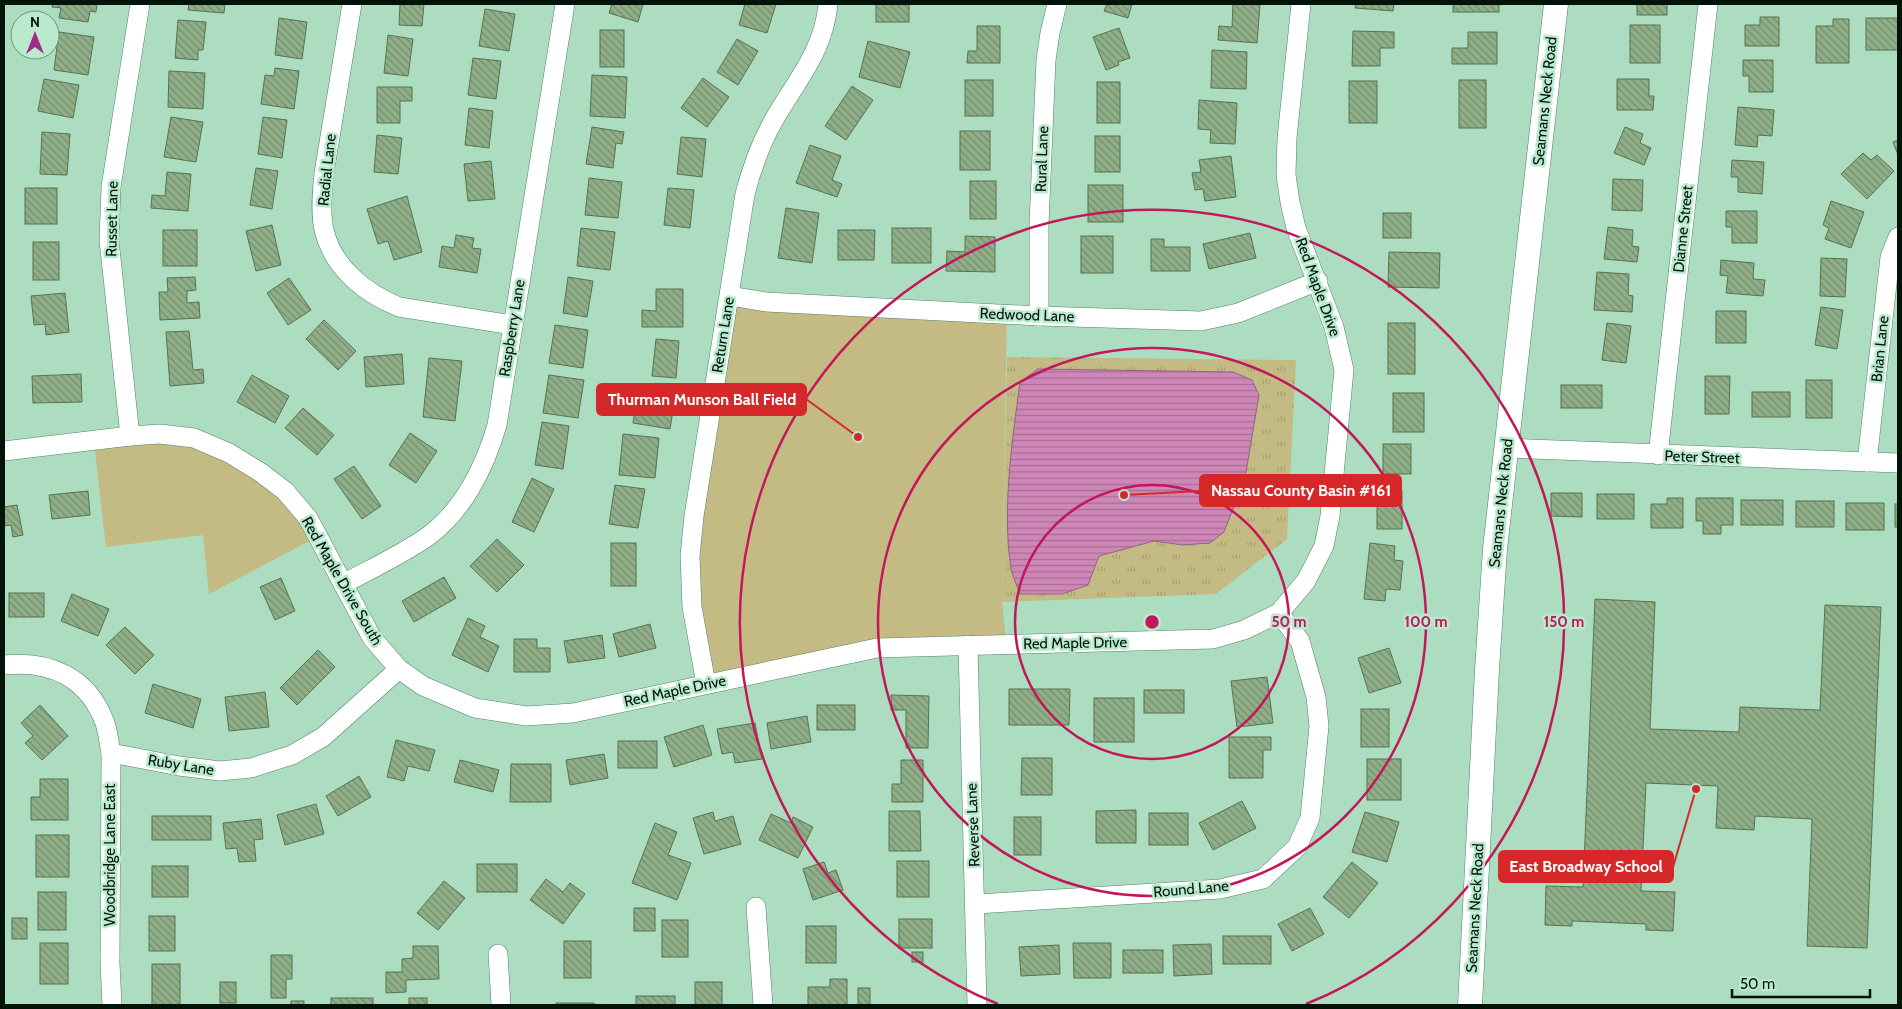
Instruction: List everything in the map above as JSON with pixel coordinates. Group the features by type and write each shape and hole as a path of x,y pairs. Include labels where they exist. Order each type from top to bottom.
{"main road":[{"name":"Seamans Neck Road","path":"1470,1005 1495,549 1556,4"}],"street":[{"name":"Russet Lane","path":"130,436 109,240 111,187 140,4"},
{"name":"Radial Lane","path":"352,4 324,173 322,200 324,230 331,250 345,270 360,285 383,300 399,307 513,325"},
{"name":"Raspberry Lane","path":"343,584 400,554 428,536 453,512 473,484 490,448 497,425 565,4"},
{"name":"Return Lane","path":"706,684 692,607 690,556 694,516 745,194 754,159 774,119 814,57 821,37 828,4"},
{"name":"Rural Lane","path":"1039,316 1039,224 1046,60 1057,4"},
{"name":"Red Maple Drive","path":"399,669 423,686 475,708 526,716 573,713 877,648 1213,639 1244,630 1279,612 1306,581 1324,546 1330,516 1344,370 1334,327 1296,228 1286,175 1287,138 1301,4"},
{"name":"Dianne Street","path":"1658,455 1708,4"},
{"name":"Brian Lane","path":"1867,462 1890,257 1898,237"},
{"name":"Redwood Lane","path":"730,296 766,302 1039,316 1202,321 1238,313 1318,282"},
{"name":"Red Maple Drive South","path":"4,452 160,434 194,438 229,453 260,472 285,491 308,518 372,638 399,669"},
{"name":"Peter Street","path":"1506,448 1898,463"},
{"name":"Round Lane","path":"976,904 1220,889 1263,879 1297,847 1310,818 1319,726 1316,697 1300,640 1279,612"},
{"name":"Reverse Lane","path":"968,645 976,904 977,1005"},
{"name":"Woodbridge Lane East","path":"4,665 48,666 68,675 78,683 98,707 105,724 111,753 110,963 112,1005"},
{"name":"Ruby Lane","path":"111,753 179,766 220,771 251,768 292,755 323,738 399,669"},
{"path":"756,907 764,1005"},
{"path":"498,954 501,1005"}],"green space":[{"path":"732,300 1007,315 1002,602 1006,641 873,646 709,680 694,558"},
{"path":"1007,357 1296,360 1287,539 1216,594 1002,602"},
{"path":"161,435 253,469 315,538 209,594 203,535 106,547 94,443"}],"shaded area":[{"path":"1038,369 1233,372 1252,380 1259,395 1245,478 1224,532 1210,543 1183,545 1154,541 1099,556 1088,585 1062,594 1020,594 1011,569 1008,546 1009,476 1020,382"}],"building":[{"path":"53,4 97,4 96,12 90,11 88,22 60,18 61,8 52,7"},
{"path":"189,4 225,4 224,13 188,10"},
{"path":"400,4 424,4 422,26 399,25"},
{"path":"612,4 643,4 638,22 609,13"},
{"path":"745,4 776,4 767,33 739,25"},
{"path":"876,4 909,4 909,22 876,22"},
{"path":"1107,4 1132,4 1128,18 1104,11"},
{"path":"1233,4 1260,4 1257,43 1218,40 1219,26 1232,27"},
{"path":"1356,4 1394,4 1393,11 1355,8"},
{"path":"1453,4 1499,4 1499,12 1453,12"},
{"path":"1637,4 1667,4 1667,15 1637,15"},
{"path":"485,9 515,14 509,51 479,46"},
{"path":"1760,17 1779,17 1779,46 1745,46 1745,25 1760,25"},
{"path":"279,18 307,22 302,59 275,55"},
{"path":"1866,18 1898,18 1898,50 1866,50"},
{"path":"1833,19 1849,19 1849,63 1816,63 1816,26 1833,26"},
{"path":"178,20 206,22 203,50 198,50 198,60 175,58"},
{"path":"1630,25 1660,25 1660,63 1630,63"},
{"path":"977,26 1000,26 1000,63 967,63 968,51 977,51"},
{"path":"1119,28 1130,58 1118,62 1119,65 1106,70 1093,37"},
{"path":"600,30 624,30 624,67 600,67"},
{"path":"1353,31 1394,32 1394,48 1380,48 1380,66 1352,66"},
{"path":"60,32 94,37 88,75 54,70 55,60 60,60"},
{"path":"1468,32 1497,32 1497,64 1452,64 1452,48 1468,48"},
{"path":"388,35 413,39 408,76 384,73"},
{"path":"737,39 758,51 738,85 717,72"},
{"path":"868,41 910,52 900,88 859,77"},
{"path":"1212,50 1247,52 1246,89 1211,88"},
{"path":"473,58 501,61 496,99 468,95"},
{"path":"1743,60 1773,60 1773,92 1749,92 1749,76 1743,76"},
{"path":"275,68 299,71 294,109 261,104 265,75 274,76"},
{"path":"169,71 205,73 203,109 168,107"},
{"path":"592,75 627,77 625,118 590,116"},
{"path":"703,78 729,97 707,127 681,108"},
{"path":"44,79 79,85 73,118 38,111"},
{"path":"1617,79 1649,79 1649,96 1654,96 1653,110 1617,110"},
{"path":"965,80 993,80 993,116 965,116"},
{"path":"1459,80 1486,80 1486,128 1459,128"},
{"path":"1349,81 1377,81 1377,123 1349,123"},
{"path":"1097,82 1120,82 1120,123 1097,123"},
{"path":"852,86 873,100 846,140 825,126"},
{"path":"377,87 412,87 412,101 400,101 400,123 377,123"},
{"path":"1199,100 1237,103 1235,144 1210,143 1211,130 1198,129"},
{"path":"1738,107 1774,110 1772,136 1758,135 1757,147 1735,145"},
{"path":"469,108 493,111 489,148 465,145"},
{"path":"171,117 203,122 196,162 164,157"},
{"path":"263,117 287,120 282,158 258,154"},
{"path":"592,127 624,132 622,144 616,143 613,168 586,164"},
{"path":"1625,127 1643,134 1640,143 1651,148 1644,165 1614,153"},
{"path":"960,131 990,131 990,170 960,170"},
{"path":"42,132 70,134 67,175 40,174"},
{"path":"377,135 402,138 398,174 374,172"},
{"path":"1095,136 1120,136 1120,172 1095,172"},
{"path":"681,137 706,139 702,177 677,174"},
{"path":"1898,140 1898,155 1893,142"},
{"path":"810,145 841,156 832,180 842,184 837,197 796,183"},
{"path":"1863,153 1871,160 1877,155 1894,171 1867,199 1841,174"},
{"path":"1231,156 1236,197 1205,201 1203,189 1195,190 1192,173 1201,172 1199,160"},
{"path":"1732,160 1764,162 1762,194 1738,192 1738,177 1731,177"},
{"path":"491,161 495,199 468,201 464,164"},
{"path":"256,168 278,171 272,209 250,205"},
{"path":"167,172 191,174 188,211 151,208 152,195 165,196"},
{"path":"589,178 622,182 618,218 585,215"},
{"path":"1613,179 1643,180 1642,211 1612,210"},
{"path":"970,181 996,181 996,219 970,219"},
{"path":"1088,185 1123,185 1123,222 1088,222"},
{"path":"25,188 57,188 57,224 25,224"},
{"path":"668,188 694,190 690,228 664,225"},
{"path":"407,196 422,252 394,260 388,241 378,244 367,209"},
{"path":"1831,201 1864,212 1851,248 1825,239 1829,228 1823,225"},
{"path":"786,208 819,213 812,263 778,258"},
{"path":"1726,211 1757,211 1757,243 1732,243 1732,227 1726,227"},
{"path":"1383,213 1411,213 1411,238 1383,238"},
{"path":"272,225 281,265 256,271 246,231"},
{"path":"1608,227 1633,230 1632,246 1639,247 1637,262 1604,259"},
{"path":"581,228 615,232 610,270 577,266"},
{"path":"892,228 931,228 931,263 892,263"},
{"path":"163,230 197,230 197,266 163,266"},
{"path":"838,230 875,230 874,260 838,260"},
{"path":"1250,233 1256,258 1209,269 1203,244"},
{"path":"456,235 474,238 472,248 481,249 477,273 439,267 442,246 454,248"},
{"path":"965,236 995,237 995,272 946,271 947,251 965,252"},
{"path":"1081,236 1113,236 1113,273 1081,273"},
{"path":"1151,239 1164,239 1164,247 1190,247 1190,271 1151,271"},
{"path":"33,242 59,242 59,280 33,280"},
{"path":"1389,252 1440,253 1439,288 1388,287"},
{"path":"1821,258 1847,259 1845,297 1820,296"},
{"path":"1721,260 1754,263 1753,279 1765,280 1763,296 1726,293 1728,276 1720,275"},
{"path":"1597,272 1629,274 1628,295 1633,296 1632,312 1594,310"},
{"path":"195,277 196,290 187,291 187,303 199,302 200,318 160,320 159,292 168,292 167,278"},
{"path":"568,277 593,281 587,317 563,313"},
{"path":"289,278 311,310 288,325 267,293"},
{"path":"656,289 683,289 683,327 642,327 642,310 656,311"},
{"path":"65,293 69,332 46,335 45,324 34,325 31,296"},
{"path":"1821,307 1843,310 1837,349 1815,345"},
{"path":"1716,311 1746,311 1746,343 1716,343"},
{"path":"324,320 356,351 338,370 306,339"},
{"path":"1388,323 1415,323 1415,374 1388,374"},
{"path":"1607,323 1631,326 1626,363 1602,360"},
{"path":"555,325 588,330 583,368 549,363"},
{"path":"189,331 193,370 203,369 204,383 170,386 166,332"},
{"path":"656,339 679,341 676,378 652,376"},
{"path":"402,354 404,384 366,387 364,357"},
{"path":"429,358 462,361 455,421 423,417"},
{"path":"81,374 82,402 33,403 32,376"},
{"path":"252,375 289,396 275,423 237,402"},
{"path":"549,375 584,380 578,418 543,413"},
{"path":"1705,376 1730,376 1729,414 1705,414"},
{"path":"1806,380 1832,380 1832,418 1806,418"},
{"path":"1561,385 1602,385 1602,408 1561,408"},
{"path":"639,386 676,392 670,429 633,423"},
{"path":"1752,392 1790,392 1790,417 1752,417"},
{"path":"1393,393 1424,393 1424,432 1393,432"},
{"path":"303,408 334,435 317,455 285,428"},
{"path":"542,422 569,426 563,469 535,465"},
{"path":"410,433 437,451 416,483 389,465"},
{"path":"623,434 659,438 655,478 619,475"},
{"path":"1383,444 1411,444 1411,474 1383,474"},
{"path":"354,466 381,506 362,519 334,479"},
{"path":"532,478 554,489 534,532 512,522"},
{"path":"615,485 645,489 638,528 609,524"},
{"path":"88,491 90,515 52,519 49,495"},
{"path":"1377,491 1402,491 1402,529 1377,529"},
{"path":"1551,493 1582,493 1582,517 1551,516"},
{"path":"1597,494 1634,494 1634,519 1597,519"},
{"path":"1667,498 1683,498 1683,528 1651,528 1651,504 1667,504"},
{"path":"1696,498 1733,498 1733,525 1721,525 1721,534 1703,534 1703,521 1696,521"},
{"path":"1741,500 1783,500 1783,525 1741,525"},
{"path":"1796,501 1834,501 1834,527 1796,527"},
{"path":"1846,503 1884,503 1884,530 1846,530"},
{"path":"1895,504 1898,504 1898,527 1895,527"},
{"path":"17,505 23,535 13,537 11,525 4,526 4,507"},
{"path":"497,539 524,565 497,592 470,566"},
{"path":"611,543 636,543 636,586 611,586"},
{"path":"1370,543 1395,546 1394,560 1403,561 1400,590 1386,589 1385,601 1364,599"},
{"path":"444,577 456,598 414,622 402,601"},
{"path":"281,578 295,611 275,620 260,587"},
{"path":"9,593 44,593 44,617 9,617"},
{"path":"72,594 109,609 98,636 61,621"},
{"path":"1595,599 1655,602 1650,729 1739,732 1740,707 1820,710 1825,605 1881,607 1867,948 1807,946 1812,819 1755,816 1754,830 1716,828 1718,786 1646,783 1641,891 1675,892 1673,931 1646,930 1646,924 1572,921 1572,926 1545,925 1546,886 1583,887"},
{"path":"468,618 485,626 480,637 499,646 488,672 452,655"},
{"path":"650,624 656,648 619,657 613,634"},
{"path":"125,627 154,655 135,674 106,645"},
{"path":"602,635 605,658 568,663 564,641"},
{"path":"514,639 537,639 537,648 550,648 550,672 514,672"},
{"path":"1389,648 1401,683 1369,693 1358,658"},
{"path":"318,650 335,667 297,705 280,688"},
{"path":"1267,677 1273,723 1237,727 1231,681"},
{"path":"153,684 201,699 193,728 145,713"},
{"path":"1009,689 1070,689 1069,725 1009,725"},
{"path":"1144,690 1184,690 1184,713 1144,713"},
{"path":"265,692 269,727 229,731 225,697"},
{"path":"891,695 929,696 928,748 906,748 906,710 891,710"},
{"path":"1094,698 1134,698 1134,742 1094,742"},
{"path":"40,705 68,736 42,760 25,743 33,736 21,723"},
{"path":"817,705 855,705 855,730 817,730"},
{"path":"1361,709 1389,709 1389,747 1361,747"},
{"path":"807,716 811,742 771,749 767,723"},
{"path":"755,723 762,759 735,763 733,752 722,754 717,729"},
{"path":"703,725 712,755 674,767 664,737"},
{"path":"1229,737 1271,737 1271,750 1263,750 1263,778 1229,778"},
{"path":"396,740 435,750 429,771 408,766 404,781 387,777"},
{"path":"618,741 657,741 657,768 618,768"},
{"path":"604,754 608,778 570,785 566,760"},
{"path":"1022,758 1052,758 1052,795 1021,795"},
{"path":"1367,759 1401,759 1401,800 1367,800"},
{"path":"460,760 499,770 493,792 454,782"},
{"path":"901,760 923,760 923,802 892,802 892,784 901,784"},
{"path":"511,764 551,764 551,802 510,802"},
{"path":"359,776 371,797 338,816 326,796"},
{"path":"40,779 68,779 68,820 31,820 31,797 40,797"},
{"path":"1242,801 1256,828 1213,850 1199,823"},
{"path":"316,804 324,834 285,845 277,815"},
{"path":"1136,810 1136,843 1096,843 1096,811"},
{"path":"889,811 920,811 921,851 889,851"},
{"path":"713,812 715,821 733,816 741,844 704,854 693,818"},
{"path":"1365,812 1399,822 1387,862 1352,852"},
{"path":"1149,813 1188,813 1188,845 1149,845"},
{"path":"771,814 791,823 793,817 813,827 798,858 759,840"},
{"path":"152,816 211,816 211,840 152,840"},
{"path":"1014,817 1041,817 1041,855 1014,855"},
{"path":"261,819 263,839 254,840 256,861 239,862 237,848 226,849 223,823"},
{"path":"655,823 677,832 668,855 691,863 677,900 632,883"},
{"path":"36,835 69,835 69,877 36,877"},
{"path":"897,861 929,861 929,897 897,897"},
{"path":"824,862 828,873 836,870 843,890 813,900 803,869"},
{"path":"1352,862 1378,883 1349,918 1323,897"},
{"path":"477,864 517,864 517,892 477,892"},
{"path":"152,866 188,866 188,897 152,897"},
{"path":"546,879 563,892 570,883 585,894 563,924 530,900"},
{"path":"444,881 465,898 438,930 417,913"},
{"path":"38,892 66,892 66,930 38,930"},
{"path":"634,908 655,908 655,931 634,931"},
{"path":"1310,908 1324,934 1292,951 1278,924"},
{"path":"149,916 175,916 175,951 149,951"},
{"path":"12,918 27,918 27,939 12,939"},
{"path":"899,919 932,919 932,948 899,948"},
{"path":"662,920 688,920 688,957 662,957"},
{"path":"806,926 836,926 836,963 806,963"},
{"path":"1223,936 1271,936 1271,964 1223,964"},
{"path":"564,941 591,941 591,978 564,978"},
{"path":"40,943 68,943 68,984 40,984"},
{"path":"1073,943 1111,943 1111,978 1074,978"},
{"path":"1211,944 1212,974 1174,976 1173,945"},
{"path":"1059,945 1060,974 1021,976 1019,947"},
{"path":"413,946 438,946 439,979 406,980 406,992 386,993 386,972 402,972 402,959 413,958"},
{"path":"1123,950 1163,950 1163,973 1123,973"},
{"path":"912,952 923,952 923,962 912,962"},
{"path":"271,955 292,955 292,979 286,979 286,998 271,998"},
{"path":"152,964 180,964 180,1005 152,1005"},
{"path":"830,979 847,979 847,1005 808,1005 808,987 830,987"},
{"path":"220,982 236,982 236,1003 220,1003"},
{"path":"695,982 722,982 722,1005 695,1005"},
{"path":"858,988 870,988 870,1005 858,1005"},
{"path":"636,996 675,996 675,1005 636,1005"},
{"path":"331,998 373,998 373,1005 331,1005"},
{"path":"409,998 427,998 427,1005 409,1005"},
{"path":"291,1001 304,1001 304,1005 291,1005"},
{"path":"556,1003 594,1003 594,1005 556,1005"}],"place":[{"name":"Thurman Munson Ball Field","path":"858,437"},
{"name":"Nassau County Basin #161","path":"1124,495"},
{"name":"East Broadway School","path":"1696,789"}]}
